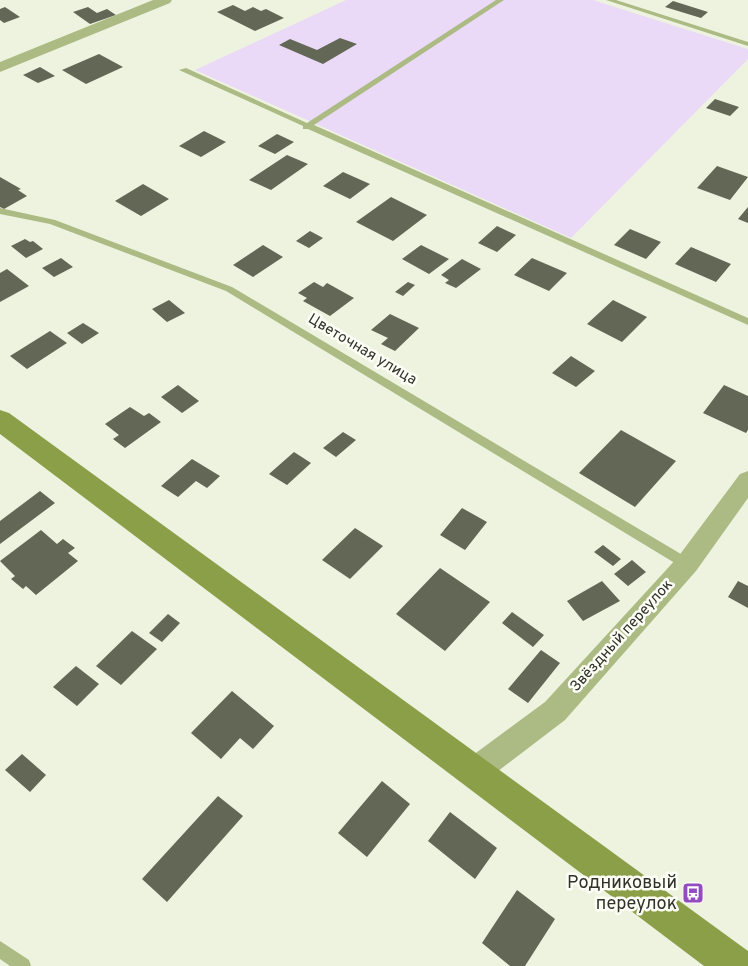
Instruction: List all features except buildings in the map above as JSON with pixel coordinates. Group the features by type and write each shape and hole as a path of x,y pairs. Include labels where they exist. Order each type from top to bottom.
{"street":[{"path":"0,67 165,0"},
{"path":"0,420 736,966"},
{"name":"Звёздный переулок","path":"475,771 556,711 687,564 748,480"}],"lane":[{"path":"306,127 501,0"},
{"path":"609,0 748,44"},
{"path":"183,70 306,127 748,322"},
{"name":"Цветочная улица","path":"0,211 52,222 229,288 687,564"},
{"path":"0,949 23,966"}],"shaded area":[{"path":"346,0 593,0 748,49 748,59 571,238 195,70"}],"place":[{"name":"Родниковый переулок","path":"693,893"}]}
